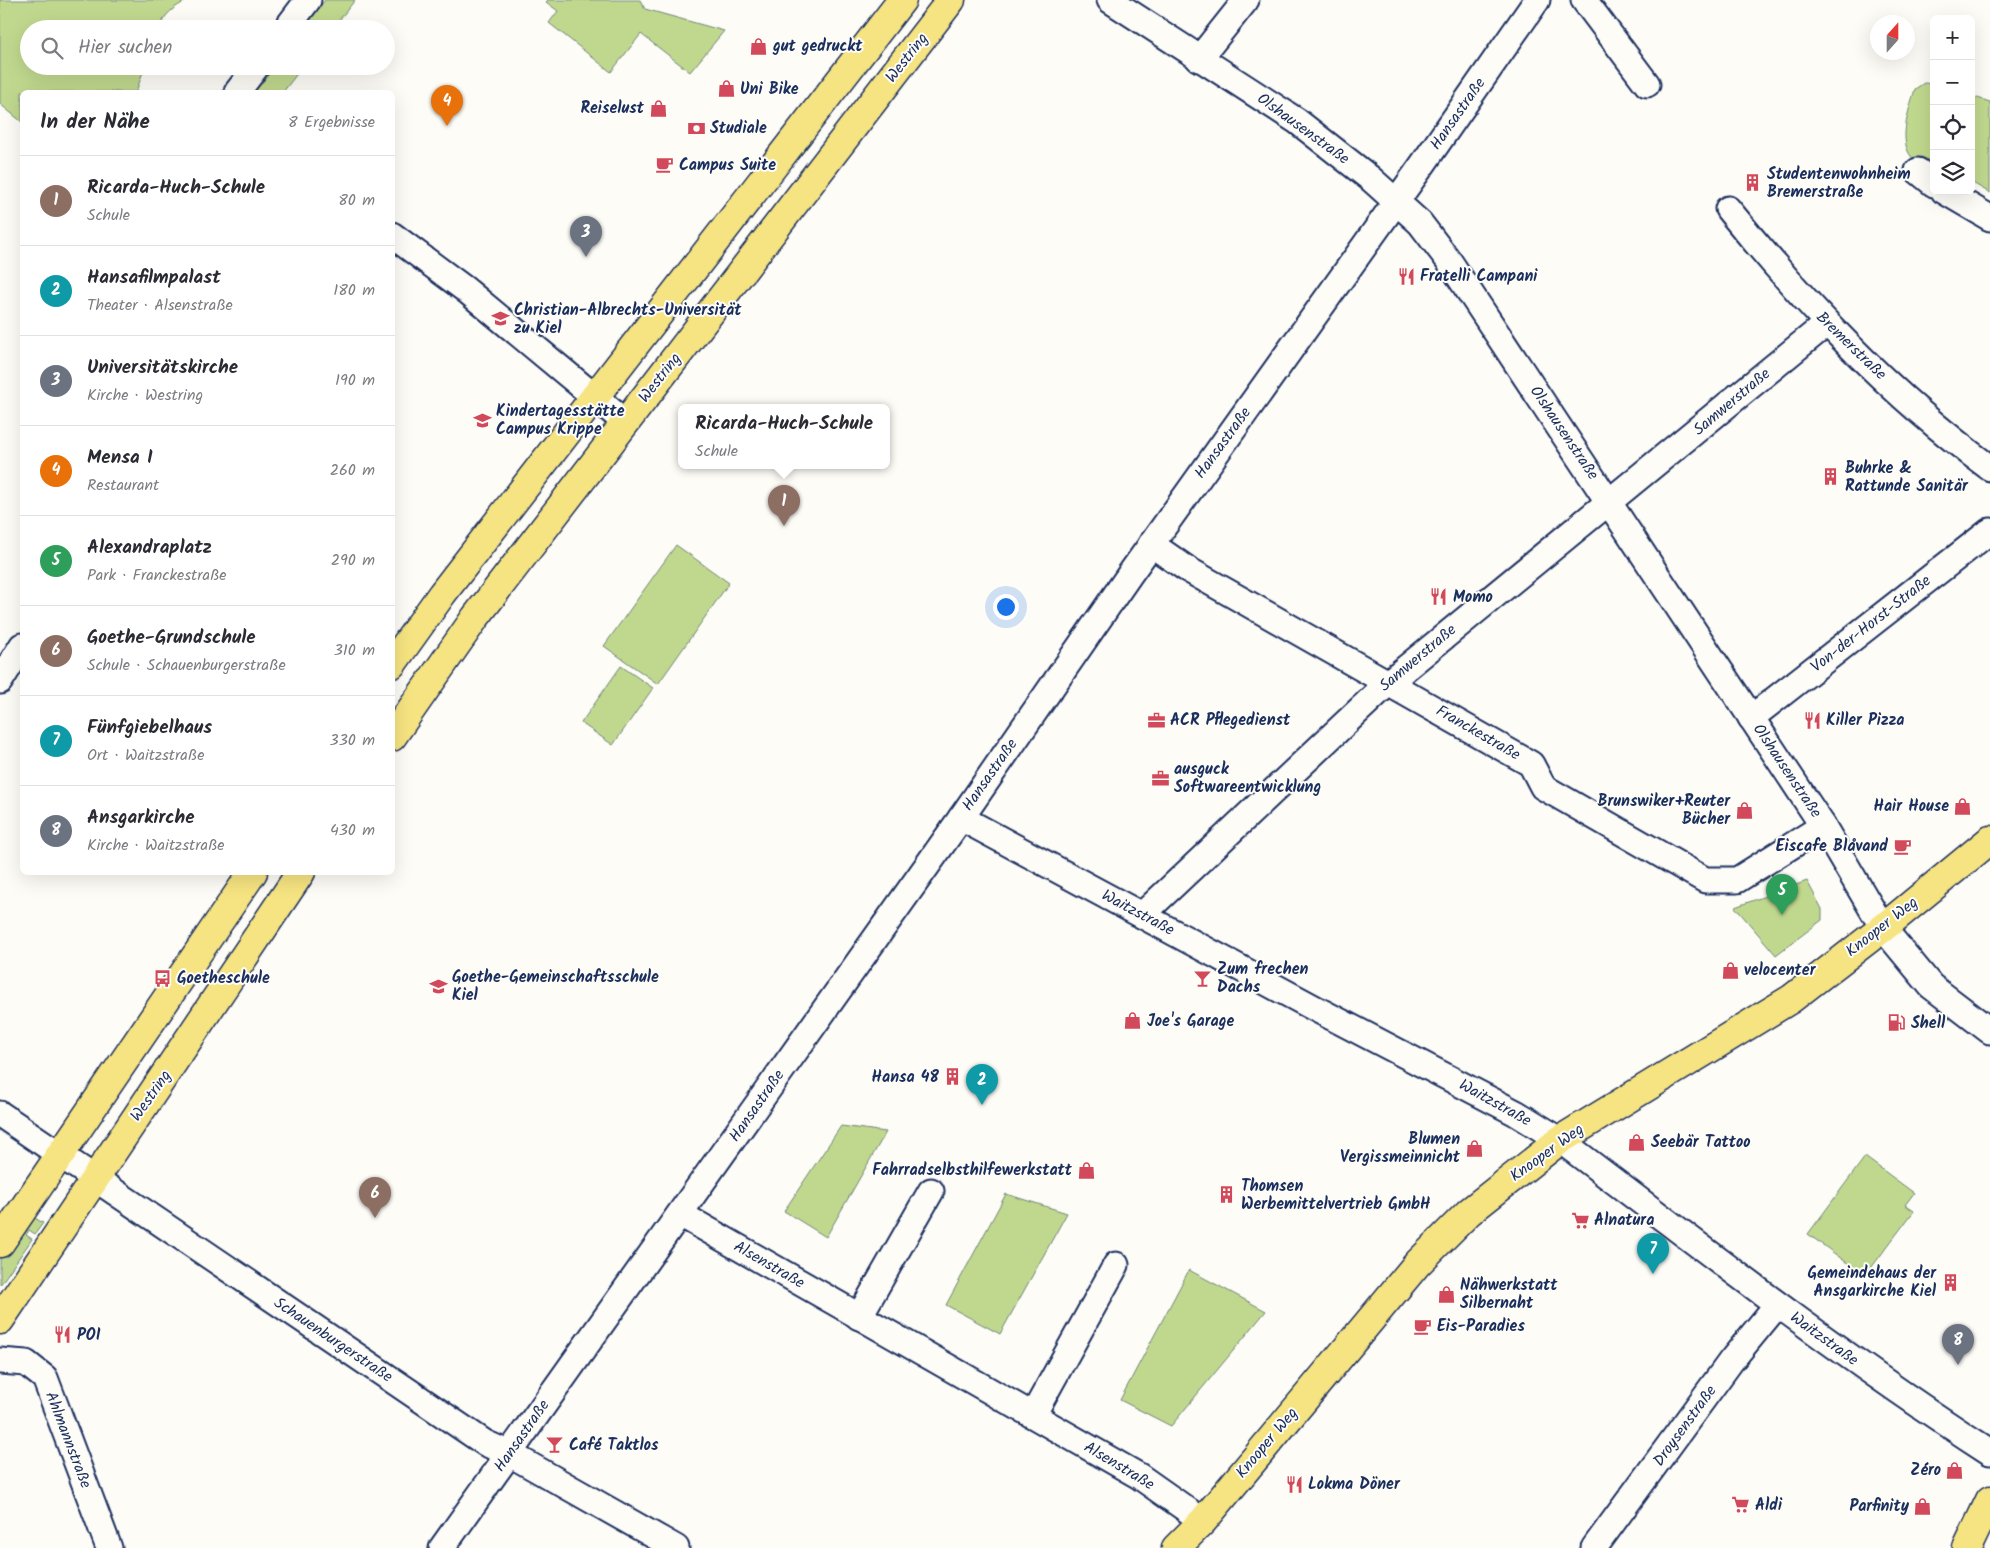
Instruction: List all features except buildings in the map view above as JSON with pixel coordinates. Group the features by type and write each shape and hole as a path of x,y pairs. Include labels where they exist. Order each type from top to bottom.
{"main road":[{"path":"395,660 442,594 902,0"},
{"name":"Westring","path":"395,733 475,618 952,0"},
{"name":"Knooper Weg","path":"1176,1548 1203,1521 1417,1264 1468,1212 1560,1140 1791,998 1883,928 1990,840"},
{"path":"0,1243 251,875"},
{"name":"Westring","path":"0,1320 300,875"},
{"path":"1967,1548 1990,1500"}],"street":[{"path":"293,20 308,0"},
{"name":"Olshausenstraße","path":"1110,0 1297,121 1371,178 1420,223 1449,261 1823,826 1883,928 1931,986 1948,1001 1990,1031"},
{"name":"Olshausenstraße","path":"1122,0 1151,26"},
{"path":"1199,59 1246,0"},
{"name":"Hansastraße","path":"442,1548 961,818 1151,544 1537,0"},
{"path":"1584,0 1647,84"},
{"path":"239,90 250,75"},
{"path":"1951,195 1990,218"},
{"name":"Bremerstraße","path":"1728,209 1826,324 1956,443 1990,468"},
{"path":"395,237 466,290 626,422"},
{"name":"Samwerstraße","path":"1142,915 1389,682 1826,324"},
{"name":"Von-der-Horst-Straße","path":"1751,718 1990,531"},
{"name":"Franckestraße","path":"1151,544 1187,569 1531,764 1543,787 1705,880 1737,880 1823,826"},
{"path":"0,681 20,649"},
{"name":"Waitzstraße","path":"961,818 1516,1113 1560,1140 1776,1305 1896,1391 1990,1452"},
{"name":"Schauenburgerstraße","path":"0,1114 485,1443 510,1454 676,1548"},
{"path":"859,1317 931,1191"},
{"name":"Alsenstraße","path":"680,1214 1140,1476 1203,1521"},
{"path":"1033,1415 1116,1264"},
{"name":"Droysenstraße","path":"1594,1548 1731,1361 1776,1305"},
{"name":"Ahlmannstraße","path":"0,1361 26,1364 45,1378 109,1548"}],"green space":[{"path":"0,0 188,0 178,5 164,20 20,20 20,75 142,75 137,90 20,90 20,120 0,104"},
{"path":"325,0 355,0 339,20 309,20"},
{"path":"548,0 640,0 645,9 724,31 690,72 641,34 611,72 549,23 558,11 546,2"},
{"path":"266,75 296,75 285,90 255,90"},
{"path":"1924,83 1930,84 1930,167 1920,164 1911,157 1907,147 1905,136 1906,124 1915,89"},
{"path":"1975,97 1990,102 1990,193 1975,184"},
{"path":"676,545 729,583 658,684 604,646"},
{"path":"621,666 653,688 613,745 581,723"},
{"path":"1807,881 1822,909 1822,920 1776,955 1735,907"},
{"path":"841,1126 886,1132 826,1237 784,1211"},
{"path":"1865,1157 1914,1193 1905,1205 1914,1211 1865,1276 1808,1234"},
{"path":"1006,1194 1067,1213 1000,1334 946,1305"},
{"path":"30,1215 43,1223 35,1234 29,1230 26,1235 32,1239 0,1285 0,1258"},
{"path":"1189,1270 1266,1311 1171,1426 1120,1400"}],"place":[{"name":"gut gedruckt","path":"759,46"},
{"name":"Uni Bike","path":"726,89"},
{"name":"Reiselust","path":"658,108"},
{"name":"Mensa I","path":"447,126"},
{"name":"Studiale","path":"696,128"},
{"name":"Campus Suite","path":"665,165"},
{"name":"Studentenwohnheim Bremerstraße","path":"1753,183"},
{"name":"Universitätskirche","path":"586,257"},
{"name":"Fratelli Campani","path":"1406,276"},
{"name":"Christian-Albrechts-Universität zu Kiel","path":"500,319"},
{"name":"Kindertagesstätte Campus Krippe","path":"482,420"},
{"name":"Buhrke & Rattunde Sanitär","path":"1831,477"},
{"name":"Ricarda-Huch-Schule","path":"784,526"},
{"name":"Momo","path":"1439,597"},
{"name":"ACR Pflegedienst","path":"1156,720"},
{"name":"Killer Pizza","path":"1812,720"},
{"name":"ausguck Softwareentwicklung","path":"1160,778"},
{"name":"Hair House","path":"1963,806"},
{"name":"Brunswiker+Reuter Bücher","path":"1744,810"},
{"name":"Eiscafe Blåvand","path":"1902,846"},
{"name":"Alexandraplatz","path":"1782,915"},
{"name":"velocenter","path":"1730,970"},
{"name":"Goetheschule","path":"163,978"},
{"name":"Zum frechen Dachs","path":"1203,978"},
{"name":"Goethe-Gemeinschaftsschule Kiel","path":"438,986"},
{"name":"Joe's Garage","path":"1133,1021"},
{"name":"Shell","path":"1897,1023"},
{"name":"Hansa 48","path":"953,1077"},
{"name":"Hansafilmpalast","path":"982,1105"},
{"name":"Seebär Tattoo","path":"1637,1142"},
{"name":"Blumen Vergissmeinnicht","path":"1474,1148"},
{"name":"Fahrradselbsthilfewerkstatt","path":"1086,1170"},
{"name":"Thomsen Werbemittelvertrieb GmbH","path":"1227,1195"},
{"name":"Goethe-Grundschule","path":"375,1218"},
{"name":"Alnatura","path":"1580,1220"},
{"name":"Fünfgiebelhaus","path":"1653,1274"},
{"name":"Gemeindehaus der Ansgarkirche Kiel","path":"1950,1282"},
{"name":"Nähwerkstatt Silbernaht","path":"1446,1294"},
{"name":"Eis-Paradies","path":"1423,1326"},
{"name":"POI","path":"63,1335"},
{"name":"Ansgarkirche","path":"1958,1365"},
{"name":"Café Taktlos","path":"555,1445"},
{"name":"Zéro","path":"1955,1470"},
{"name":"Lokma Döner","path":"1294,1484"},
{"name":"Aldi","path":"1741,1505"},
{"name":"Parfinity","path":"1923,1506"}]}
